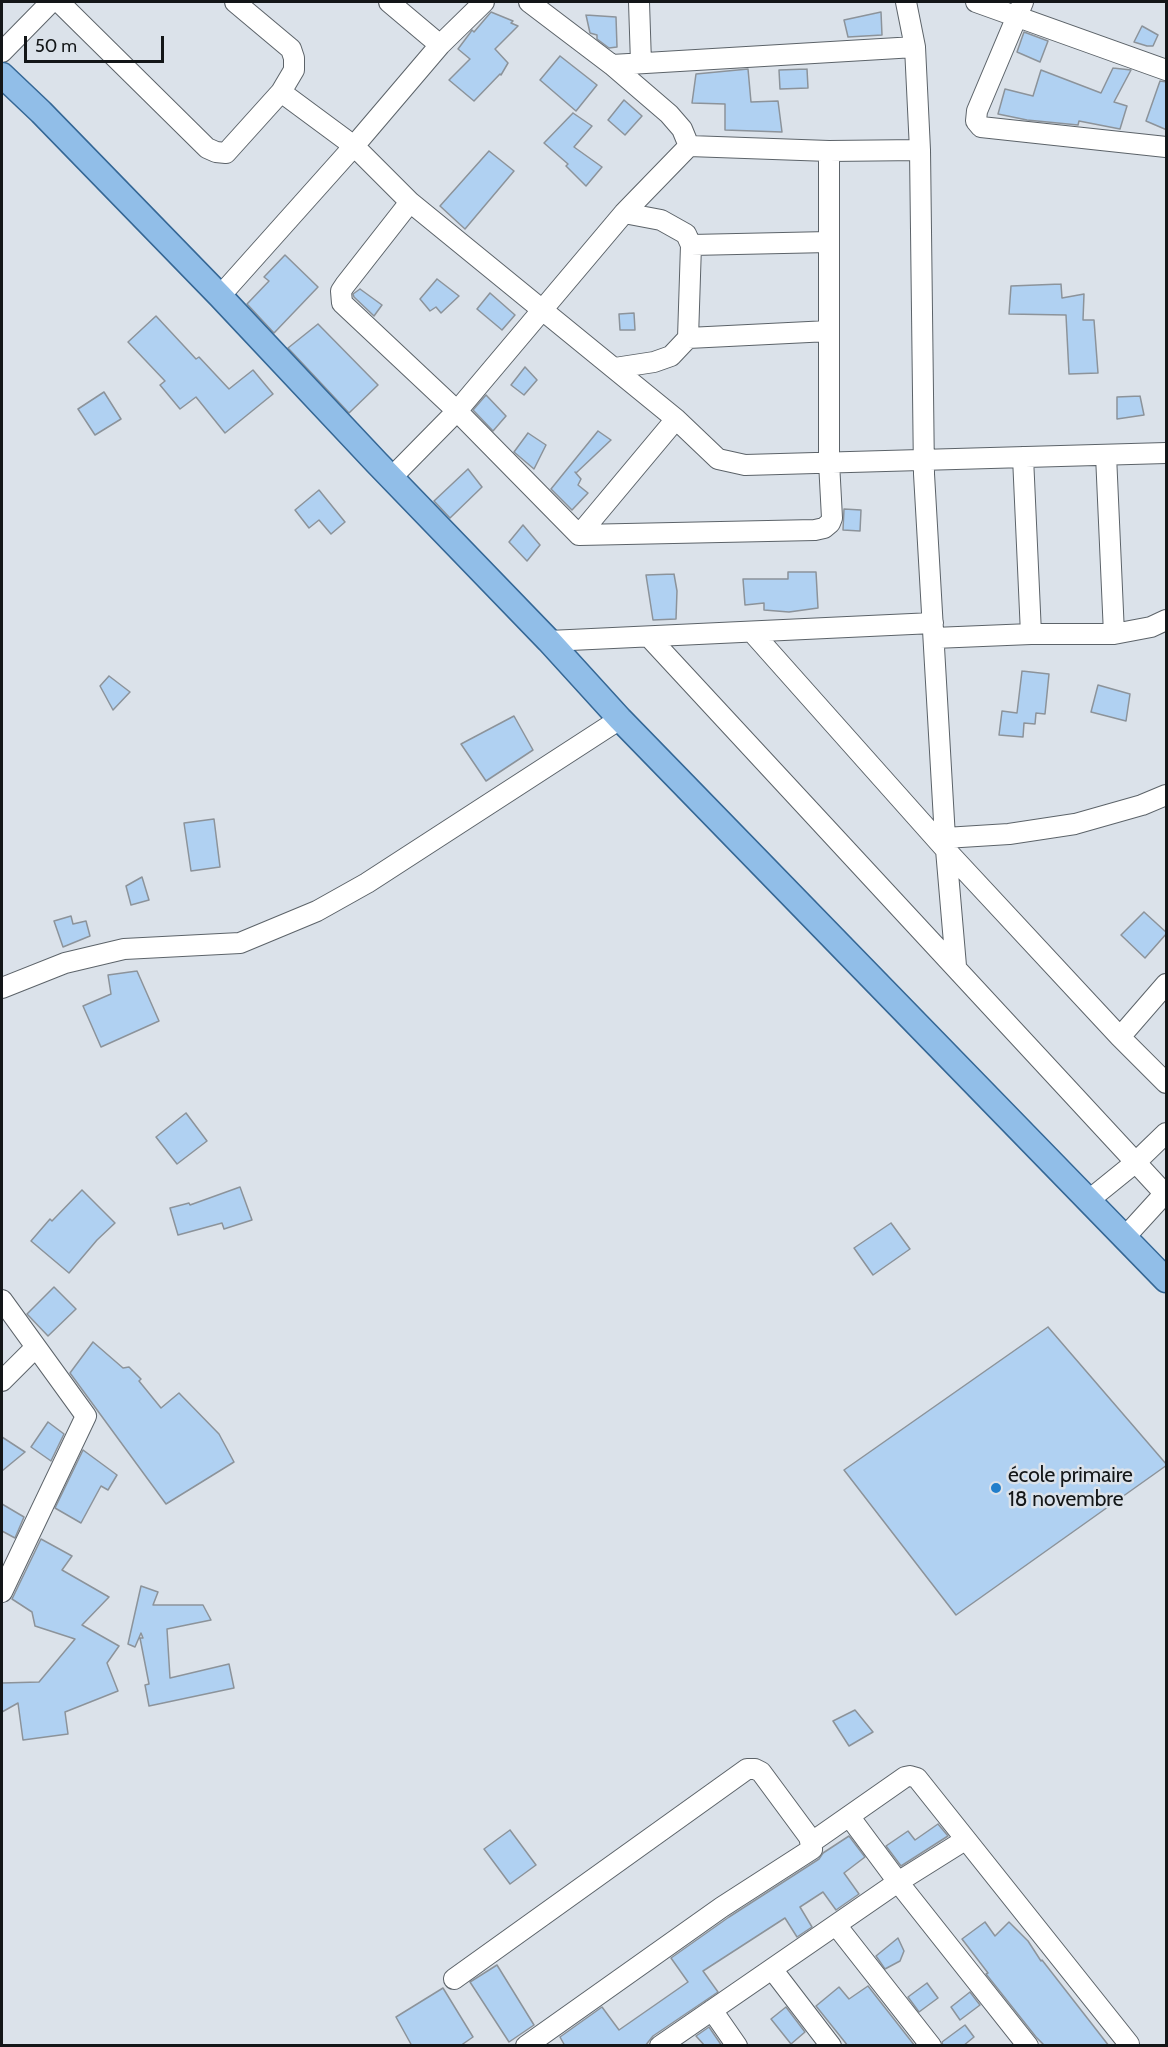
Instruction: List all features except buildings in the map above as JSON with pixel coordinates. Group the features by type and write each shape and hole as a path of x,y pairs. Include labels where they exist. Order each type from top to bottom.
{"main road":[{"path":"2,75 220,296 620,718 1167,1280"}],"street":[{"path":"2,52 51,2"},
{"path":"59,2 207,148 226,153 281,92 294,70 291,49 236,2"},
{"path":"389,2 440,45"},
{"path":"220,296 354,146 440,45 484,2"},
{"path":"529,2 612,65 669,114 682,129 689,146"},
{"path":"639,2 641,63"},
{"path":"906,2 915,47 920,150 924,460 946,845 956,966"},
{"path":"976,2 1020,9 1167,70"},
{"path":"1020,9 977,111 976,121 981,127 1167,147"},
{"path":"612,65 915,47"},
{"path":"281,92 354,146 410,202 615,368 676,419 718,459 745,465 1167,453"},
{"path":"392,477 457,411 624,213 689,146 829,151 920,150"},
{"path":"410,202 345,285 340,298 342,303 457,411 579,535 824,528 832,518 829,462 829,151"},
{"path":"615,368 654,363 671,356 688,338 691,245 686,234 661,220 624,213"},
{"path":"691,245 829,242"},
{"path":"688,338 829,331"},
{"path":"579,535 676,419"},
{"path":"1106,455 1114,634"},
{"path":"1023,457 1030,634"},
{"path":"549,641 752,632 933,630 1030,634 1114,634 1150,627 1167,620"},
{"path":"752,632 1120,1037 1167,1083"},
{"path":"649,637 1166,1193 1125,1237"},
{"path":"2,988 65,963 124,949 240,943 317,911 367,883 620,718"},
{"path":"946,845 1075,824 1142,805 1167,795"},
{"path":"1120,1037 1167,984"},
{"path":"1089,1200 1167,1133"},
{"path":"2,1300 86,1416 2,1592"},
{"path":"2,1382 35,1348"},
{"path":"454,1979 747,1769 762,1772 812,1842 812,1849 722,1907 525,2046"},
{"path":"812,1842 905,1777 917,1778 1129,2044"},
{"path":"849,1816 898,1882 1028,2046"},
{"path":"660,2046 898,1882 965,1840"},
{"path":"836,1925 931,2046"},
{"path":"772,1969 831,2046"},
{"path":"712,2010 738,2046"}],"place":[{"name":"école primaire 18 novembre","path":"996,1488"}]}
